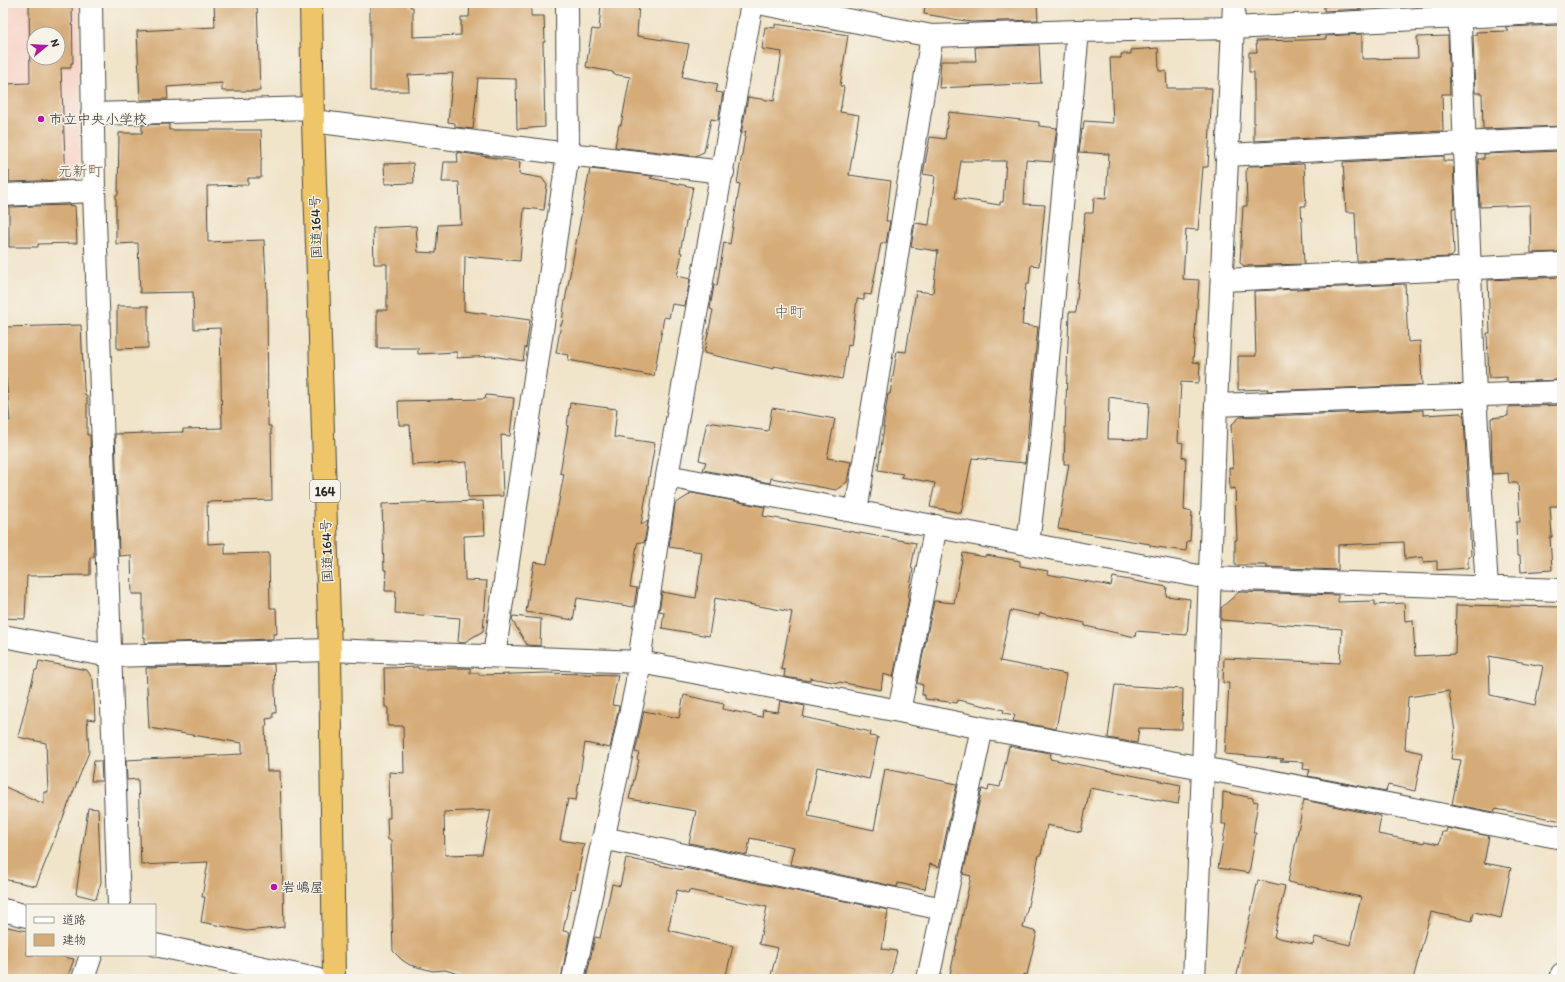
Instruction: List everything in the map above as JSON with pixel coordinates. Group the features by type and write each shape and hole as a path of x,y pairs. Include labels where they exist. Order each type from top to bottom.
{"highway":[{"name":"国道164号","path":"311,3 312,114 330,650 334,979"}],"street":[{"path":"90,3 94,191 119,904"},
{"path":"494,656 568,154 567,3"},
{"path":"573,979 636,687 667,476 752,3"},
{"path":"758,3 932,36 1233,28 1459,10 1562,12"},
{"path":"1194,979 1226,155 1234,3"},
{"path":"1459,10 1475,395 1486,588"},
{"path":"1028,544 1041,435 1078,31"},
{"path":"856,512 932,36"},
{"path":"92,114 312,114 568,154 722,172"},
{"path":"1226,155 1562,138"},
{"path":"3,195 94,191"},
{"path":"1222,280 1562,264"},
{"path":"1216,405 1562,392"},
{"path":"667,476 1209,578 1562,590"},
{"path":"899,710 936,526"},
{"path":"3,636 110,656 330,650 640,662 899,710 982,728 1203,768 1562,838"},
{"path":"928,979 982,728"},
{"path":"603,838 943,909"},
{"path":"3,910 26,916"},
{"path":"156,945 316,979"},
{"path":"83,979 91,956"},
{"path":"1561,979 1562,974"}],"shaded area":[{"name":"市立中央小学校","path":"3,3 78,3 80,179 3,182"}],"building":[{"path":"29,3 72,3 73,63 71,63 71,68 61,68 66,180 9,182 9,171 3,171 3,84 30,83 30,66 66,66 66,26 29,26"},
{"path":"214,3 257,3 260,91 222,91 222,83 167,87 168,99 140,100 137,31 215,27"},
{"path":"370,3 410,3 410,7 413,7 413,37 461,35 461,17 469,17 470,3 531,3 531,16 544,16 545,42 543,42 545,127 517,129 516,79 478,78 473,129 455,127 455,123 448,122 453,73 408,75 409,91 370,91"},
{"path":"601,3 639,3 637,36 689,44 682,77 718,84 716,92 723,93 718,120 711,119 704,152 695,156 615,147 619,125 621,125 630,77 586,67 592,29 599,30"},
{"path":"925,3 1037,3 1038,20 971,22 924,14"},
{"path":"1324,3 1362,3 1362,9 1324,11"},
{"path":"775,24 848,35 840,86 844,87 840,112 859,115 849,175 891,181 886,221 890,221 886,243 881,243 871,295 864,294 864,300 857,299 851,346 848,345 842,379 774,366 774,369 704,353 713,310 710,309 714,285 717,286 724,242 730,244 740,184 737,183 746,131 741,134 748,97 774,101 782,52 762,49 765,27 775,28"},
{"path":"1562,25 1562,126 1483,129 1482,93 1475,93 1473,35 1476,35 1476,32 1509,31 1505,27"},
{"path":"1362,34 1362,59 1418,58 1417,37 1448,36 1450,94 1442,94 1443,131 1254,141 1254,72 1249,72 1249,52 1257,52 1256,41 1326,39 1326,36"},
{"path":"1039,45 1041,83 939,88 941,61 976,61 975,47"},
{"path":"1158,48 1159,71 1166,71 1167,88 1212,88 1208,167 1203,167 1198,230 1186,229 1183,279 1199,280 1193,362 1200,363 1199,383 1181,382 1178,442 1183,443 1182,457 1186,458 1184,510 1192,512 1190,541 1187,541 1186,551 1058,529 1069,464 1064,464 1069,312 1076,312 1085,213 1093,213 1094,198 1106,199 1109,154 1079,152 1082,129 1083,130 1084,121 1113,123 1110,58 1121,58 1121,54 1131,54 1131,50","holes":["1109,397 1149,403 1147,440 1108,439"]},
{"path":"949,112 1039,122 1039,126 1057,128 1052,162 1026,160 1024,204 1045,205 1039,266 1031,265 1029,284 1026,284 1022,325 1038,327 1025,463 972,458 961,513 930,507 935,483 901,477 903,474 878,470 888,394 890,394 897,351 906,352 916,291 933,293 938,251 911,247 915,223 929,225 935,176 923,174 930,137 945,139","holes":["961,161 1006,161 1003,202 1000,202 1000,205 955,198"]},
{"path":"169,124 169,130 261,130 261,178 248,178 248,185 207,186 208,242 264,240 267,295 268,426 271,426 272,500 207,502 208,544 225,543 225,554 269,553 270,608 276,608 277,634 273,634 273,639 145,643 145,637 143,637 143,594 132,594 131,555 119,556 115,434 183,432 183,429 222,428 220,328 194,329 193,292 140,293 138,243 116,244 116,195 118,195 119,133 142,133 142,125"},
{"path":"1562,151 1562,252 1531,253 1530,205 1480,207 1478,159 1484,159 1484,154"},
{"path":"457,152 520,162 519,174 542,178 547,185 544,210 524,208 520,261 465,256 464,311 530,320 523,361 492,356 457,358 457,352 418,354 418,348 377,348 377,310 387,310 387,264 374,264 373,228 416,226 418,252 436,253 438,225 461,224 459,182 442,182 444,162 458,162"},
{"path":"1444,156 1444,161 1453,161 1455,208 1452,208 1454,254 1451,257 1357,261 1355,212 1346,212 1343,162"},
{"path":"413,163 414,183 385,184 384,164"},
{"path":"1304,164 1306,206 1301,206 1304,264 1244,266 1240,263 1243,206 1247,206 1246,170 1250,166"},
{"path":"590,169 653,176 650,178 693,187 680,252 682,253 677,276 690,279 685,306 672,304 669,318 664,317 654,376 568,360 569,355 556,353"},
{"path":"75,206 77,243 38,244 38,247 9,247 9,207"},
{"path":"1562,277 1562,380 1507,382 1507,377 1489,378 1487,333 1490,333 1488,280"},
{"path":"1405,284 1408,342 1420,341 1422,385 1267,391 1268,389 1238,390 1238,356 1256,356 1254,291"},
{"path":"117,306 148,306 148,348 117,349"},
{"path":"81,325 84,388 85,395 87,395 87,435 90,435 94,557 90,557 90,575 27,576 25,619 3,618 3,422 10,421 6,378 3,378 3,327"},
{"path":"486,395 514,398 510,436 501,435 503,496 468,497 467,462 412,465 410,425 399,425 398,401 485,399"},
{"path":"570,403 617,409 614,437 655,443 641,525 648,521 644,543 638,542 637,545 630,587 637,588 634,607 577,598 573,620 526,612 534,562 547,564 564,474 560,473 568,426"},
{"path":"1562,405 1562,506 1550,506 1552,570 1521,572 1520,556 1517,556 1516,522 1520,522 1518,483 1509,483 1508,473 1492,474 1491,418 1508,416 1508,407"},
{"path":"772,408 835,419 827,458 851,462 847,482 836,490 771,478 770,483 703,470 706,462 699,460 707,422 768,431"},
{"path":"1423,410 1423,415 1460,413 1464,416 1471,556 1468,556 1468,568 1437,570 1437,561 1423,562 1423,557 1405,559 1404,542 1338,545 1338,570 1266,567 1268,565 1235,565 1235,540 1237,540 1235,488 1230,489 1229,468 1233,468 1231,425 1240,417"},
{"path":"692,493 765,507 763,516 916,543 911,568 913,569 909,598 893,677 883,674 881,690 810,678 810,681 784,677 785,670 781,669 792,612 715,598 709,636 662,628 664,612 659,611 662,592 696,598 702,552 669,547 675,504"},
{"path":"483,501 485,535 464,536 465,580 487,581 483,631 463,643 458,642 460,618 395,613 396,591 385,591 386,570 384,570 382,504"},
{"path":"963,553 985,557 986,555 1020,561 1020,566 1048,571 1047,574 1111,586 1113,577 1167,587 1166,596 1190,599 1187,635 1136,631 1135,637 1085,626 1085,623 1040,613 1039,616 1012,610 1012,612 1010,612 1000,661 1066,674 1056,729 1013,721 1015,715 1003,713 1004,710 958,700 957,703 925,699 925,695 922,695 923,685 917,683 934,601 954,603"},
{"path":"1239,592 1338,595 1338,602 1375,601 1375,605 1404,603 1405,621 1413,620 1415,656 1455,654 1456,605 1562,607 1562,821 1495,809 1494,812 1452,804 1461,760 1451,759 1455,732 1449,691 1408,697 1405,749 1422,753 1415,791 1388,785 1386,791 1308,776 1310,770 1303,769 1304,762 1280,761 1284,759 1225,754 1229,683 1223,683 1224,658 1340,663 1342,629 1221,620 1221,608","holes":["1489,656 1543,666 1535,705 1490,695"]},
{"path":"513,616 541,619 540,646 527,645 512,620"},
{"path":"39,661 87,670 93,680 95,720 87,719 89,752 36,886 3,879 3,786 44,804 44,792 48,792 46,743 18,737 35,670 37,670"},
{"path":"274,664 276,713 273,713 273,718 266,719 267,726 265,726 267,771 280,771 284,927 247,931 201,922 205,897 202,897 208,862 141,865 138,779 127,780 126,760 242,754 242,743 149,728 146,668"},
{"path":"384,668 470,668 470,673 479,673 479,675 547,673 618,675 612,705 619,706 610,748 585,743 576,800 568,799 560,840 584,844 575,889 572,888 563,931 570,932 561,979 477,979 445,970 433,971 410,965 402,960 393,951 391,840 388,840 387,818 390,818 389,772 404,773 403,726 388,726 388,707 385,707","holes":["491,810 482,854 445,855 444,812"]},
{"path":"1115,685 1183,689 1182,729 1139,728 1137,743 1108,738"},
{"path":"684,695 724,704 723,709 762,717 763,710 778,712 780,701 805,706 803,717 871,732 870,736 878,737 869,779 817,767 808,816 874,830 885,769 957,784 939,867 930,864 925,889 898,883 897,887 790,864 794,847 750,838 747,855 689,843 696,811 629,799 639,760 637,759 639,753 635,752 644,711 679,718"},
{"path":"1009,746 1051,753 1050,759 1181,785 1178,804 1090,788 1081,832 1047,825 1023,928 1037,932 1027,975 1024,974 1023,979 949,979 971,876 963,874 982,789 988,791 989,785 1000,787"},
{"path":"94,761 101,761 102,781 91,781"},
{"path":"1223,792 1253,798 1253,801 1258,802 1253,833 1256,833 1249,873 1218,868 1226,824 1222,824"},
{"path":"1304,800 1381,816 1378,834 1424,843 1424,841 1439,844 1442,832 1446,832 1447,828 1489,836 1484,863 1511,868 1501,918 1474,912 1472,921 1431,912 1413,979 1236,979 1258,880 1285,886 1274,937 1313,945 1315,937 1350,945 1361,897 1288,882"},
{"path":"88,808 98,809 101,882 96,899 76,894"},
{"path":"626,858 683,870 684,868 888,910 882,949 897,951 890,979 770,979 778,948 759,944 767,907 689,890 688,893 677,890 668,930 733,946 725,979 586,979 595,937 600,938 612,884 620,886"},
{"path":"3,926 26,931 26,956 59,956 74,959 67,979 3,979"}],"place":[{"name":"市立中央小学校","path":"41,119"},
{"name":"岩嶋屋","path":"274,887"}],"district":[{"name":"元新町","path":"80,171"},
{"name":"中町","path":"789,312"}]}
